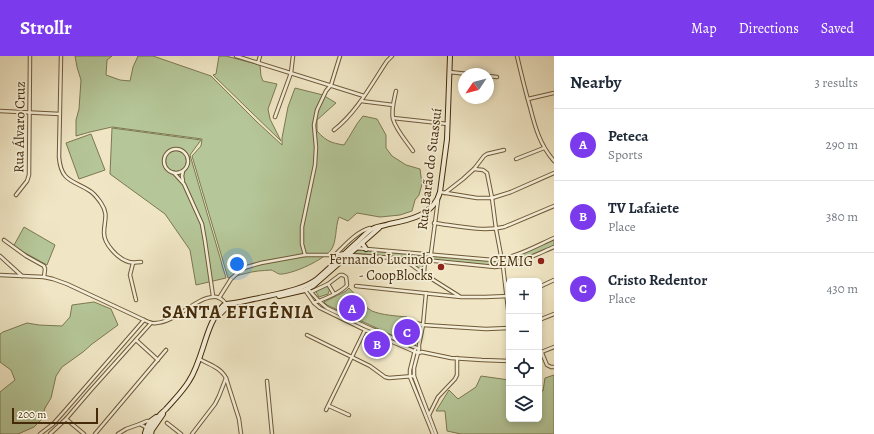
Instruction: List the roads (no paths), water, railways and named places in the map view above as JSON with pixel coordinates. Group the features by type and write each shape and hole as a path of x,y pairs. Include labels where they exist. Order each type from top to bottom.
{"main road":[{"name":"Rua Barão do Suassuí","path":"438,200 442,192 447,140 450,56"},
{"path":"150,430 153,422 164,412 189,382 211,327 226,305 283,296 307,288 316,283 364,236 375,228 418,217 438,200"},
{"path":"353,248 362,243 381,226"},
{"path":"362,243 366,249"},
{"path":"146,434 150,430 153,422 164,412"}],"street":[{"name":"Rua Álvaro Cruz","path":"16,195 28,179 30,56"},
{"path":"61,56 60,165 70,180 90,191 102,204 106,215 104,232 107,243 118,255 128,262 141,262"},
{"path":"236,56 364,96"},
{"path":"258,63 260,56"},
{"path":"275,117 291,73 293,56"},
{"path":"305,255 302,244 302,227 315,165 316,147 314,125 320,102 331,85 340,56"},
{"path":"334,130 346,119 361,101 387,61 392,56"},
{"path":"517,56 535,125 544,148 554,161"},
{"path":"450,72 458,73"},
{"path":"396,91 393,105 393,118 398,130 414,151"},
{"path":"528,99 554,93"},
{"path":"361,101 393,105"},
{"path":"0,111 60,114"},
{"path":"393,118 448,124"},
{"path":"516,159 544,148"},
{"path":"174,173 179,173 187,167 188,158 183,150 174,149 169,151 166,154 164,163 166,168 174,173 184,184"},
{"path":"442,192 454,186 474,169 484,156 504,150"},
{"path":"474,169 483,170 487,173 506,285"},
{"path":"183,171 182,176 184,184 202,224 213,296"},
{"path":"442,192 460,196 492,198 511,192 554,172"},
{"name":"Rua Barão do Suassuí","path":"430,261 438,200"},
{"path":"434,223 496,229 554,206"},
{"path":"335,255 355,236 364,231 375,228"},
{"path":"353,248 484,260 502,260 554,238"},
{"path":"4,240 26,256 44,266 44,277"},
{"path":"219,298 231,279 244,269 261,263 305,255 347,254 494,267 516,263 554,247"},
{"path":"0,256 22,276"},
{"path":"403,259 461,297"},
{"path":"424,274 425,260"},
{"path":"133,262 130,275 136,300"},
{"path":"0,275 44,277 53,279 152,323 163,321 180,314 199,302 213,296 219,298 226,305"},
{"path":"307,288 328,284 340,275 344,275 346,277 347,285 345,288 314,303"},
{"path":"542,286 554,280"},
{"path":"328,284 334,294"},
{"path":"356,286 461,297 506,297"},
{"path":"307,288 327,308 417,350"},
{"path":"307,288 314,303 325,310 365,330 422,352 457,358 506,361"},
{"path":"426,293 423,325 419,345 410,370 410,377 433,434"},
{"path":"542,319 554,314"},
{"path":"40,434 53,424 144,320"},
{"path":"409,321 423,325 486,329 506,328"},
{"path":"50,434 66,419 152,323"},
{"path":"326,410 365,330"},
{"path":"135,331 140,335"},
{"path":"307,335 370,366 385,378 414,376"},
{"path":"136,340 158,360"},
{"path":"542,352 554,347"},
{"path":"95,434 166,350"},
{"path":"417,350 414,376 436,434"},
{"path":"542,356 548,365 554,367"},
{"path":"429,415 438,396 455,379 457,375 457,358"},
{"path":"199,359 224,373 239,419 241,434"},
{"path":"192,434 215,404 226,378"},
{"path":"267,381 272,434"},
{"path":"86,387 90,391"},
{"path":"329,406 349,415"},
{"path":"66,419 84,434"},
{"path":"118,434 146,421 153,422"},
{"path":"167,423 181,434"},
{"path":"140,424 150,430"}],"place":[{"name":"CEMIG","path":"541,261"},
{"name":"Fernando Lucindo - CoopBlocks","path":"441,267"},
{"name":"Peteca","path":"352,308"},
{"name":"Cristo Redentor","path":"407,332"},
{"name":"TV Lafaiete","path":"377,344"}],"district":[{"name":"SANTA EFIGÊNIA","path":"238,312"}]}
